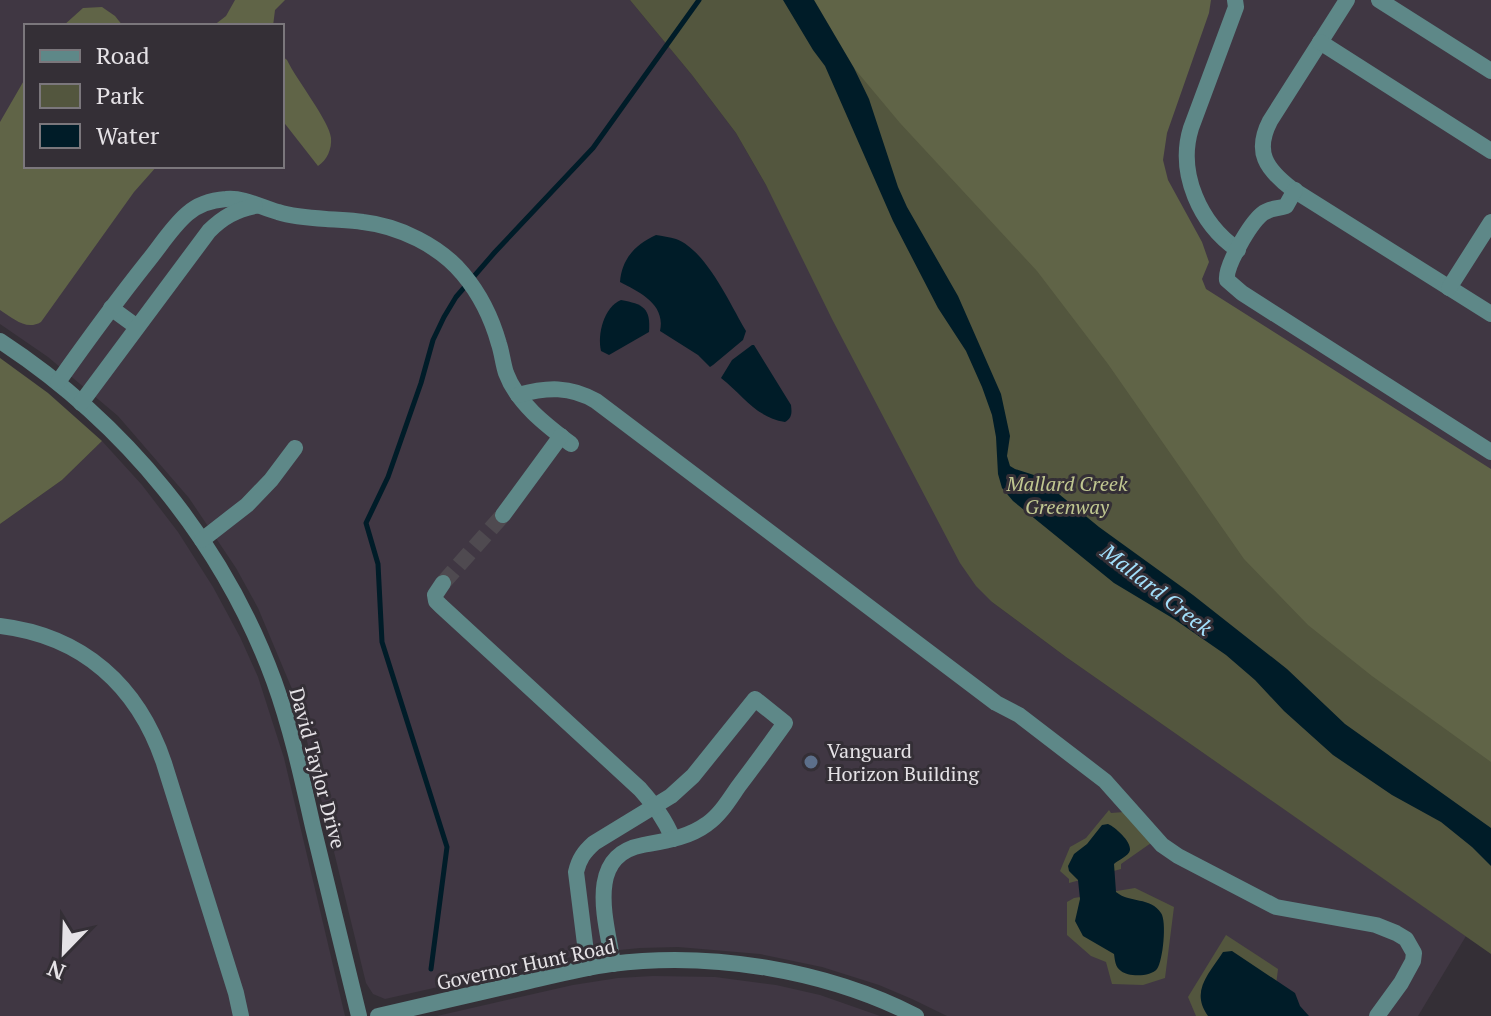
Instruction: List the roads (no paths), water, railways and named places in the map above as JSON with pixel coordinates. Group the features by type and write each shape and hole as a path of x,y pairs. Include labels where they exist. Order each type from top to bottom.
{"street":[{"path":"1235,0 1236,7 1188,137 1187,160 1199,206 1217,233 1238,250"},
{"path":"1347,0 1270,121 1262,142 1269,167 1277,178 1295,190 1491,314"},
{"path":"1379,0 1491,71"},
{"path":"1320,42 1491,151"},
{"path":"1295,190 1286,206 1259,216 1226,273 1227,280 1491,452"},
{"path":"58,382 174,228 189,212 201,205 230,198 297,217 385,226 429,246 453,263 483,305 499,343 505,372 518,395 539,418 566,440 503,515"},
{"path":"81,403 209,231 229,214 256,205"},
{"path":"1449,288 1491,222"},
{"path":"111,308 137,327"},
{"name":"David Taylor Drive","path":"0,341 58,382 137,456 202,540 225,576 260,646 282,703 359,1016"},
{"path":"518,395 557,388 573,390 596,401 996,703 1019,715 1093,771 1120,796 1162,845 1178,856 1276,907 1376,925 1406,939 1414,953 1413,961 1377,1016"},
{"path":"202,540 247,505 295,448"},
{"path":"443,583 435,595 436,601 640,789 655,806 673,839"},
{"path":"0,626 46,636 85,656 111,676 144,716 164,763 241,1016"},
{"path":"588,968 576,872 585,851 671,796 693,776 755,699 785,723 722,810 696,831 640,845 620,854 606,875 604,908 613,964"},
{"path":"607,835 620,854"},
{"name":"Governor Hunt Road","path":"378,1016 588,968 697,961 755,966 828,982 916,1016"},
{"path":"236,993 253,1016"}],"water":[{"name":"Mallard Creek","path":"783,0 814,0 854,68 869,99 907,207 958,296 1001,394 1010,436 1007,456 1010,466 1037,476 1099,527 1287,669 1345,724 1491,828 1491,866 1441,822 1392,795 1333,755 1226,655 1114,583 1013,501 1002,488 992,415 966,351 938,308 893,221 825,66"},
{"path":"656,235 676,239 697,254 716,279 746,331 743,340 710,367 698,355 660,331 661,322 655,306 620,282 631,253"},
{"path":"621,300 644,308 649,317 649,332 609,355 601,351 601,329 610,309"},
{"path":"752,345 791,405 791,415 785,422 757,410 721,378 732,360"},
{"path":"1108,824 1130,846 1128,854 1114,864 1116,892 1152,905 1163,917 1161,958 1157,969 1150,974 1134,975 1121,971 1114,954 1083,936 1075,921 1080,899 1078,880 1068,866 1074,854 1087,844 1102,825"},
{"path":"1232,951 1295,993 1300,1006 1309,1016 1208,1016 1201,991 1207,975 1223,952"}],"waterway":[{"path":"431,969 447,847 382,642 378,564 366,523 388,477 433,340 456,297 593,148 699,0"}],"tunnel":[{"path":"443,583 503,515"}],"place":[{"name":"Vanguard Horizon Building","path":"811,762"}],"park label":[{"name":"Mallard Creek Greenway","path":"1067,494"}]}
